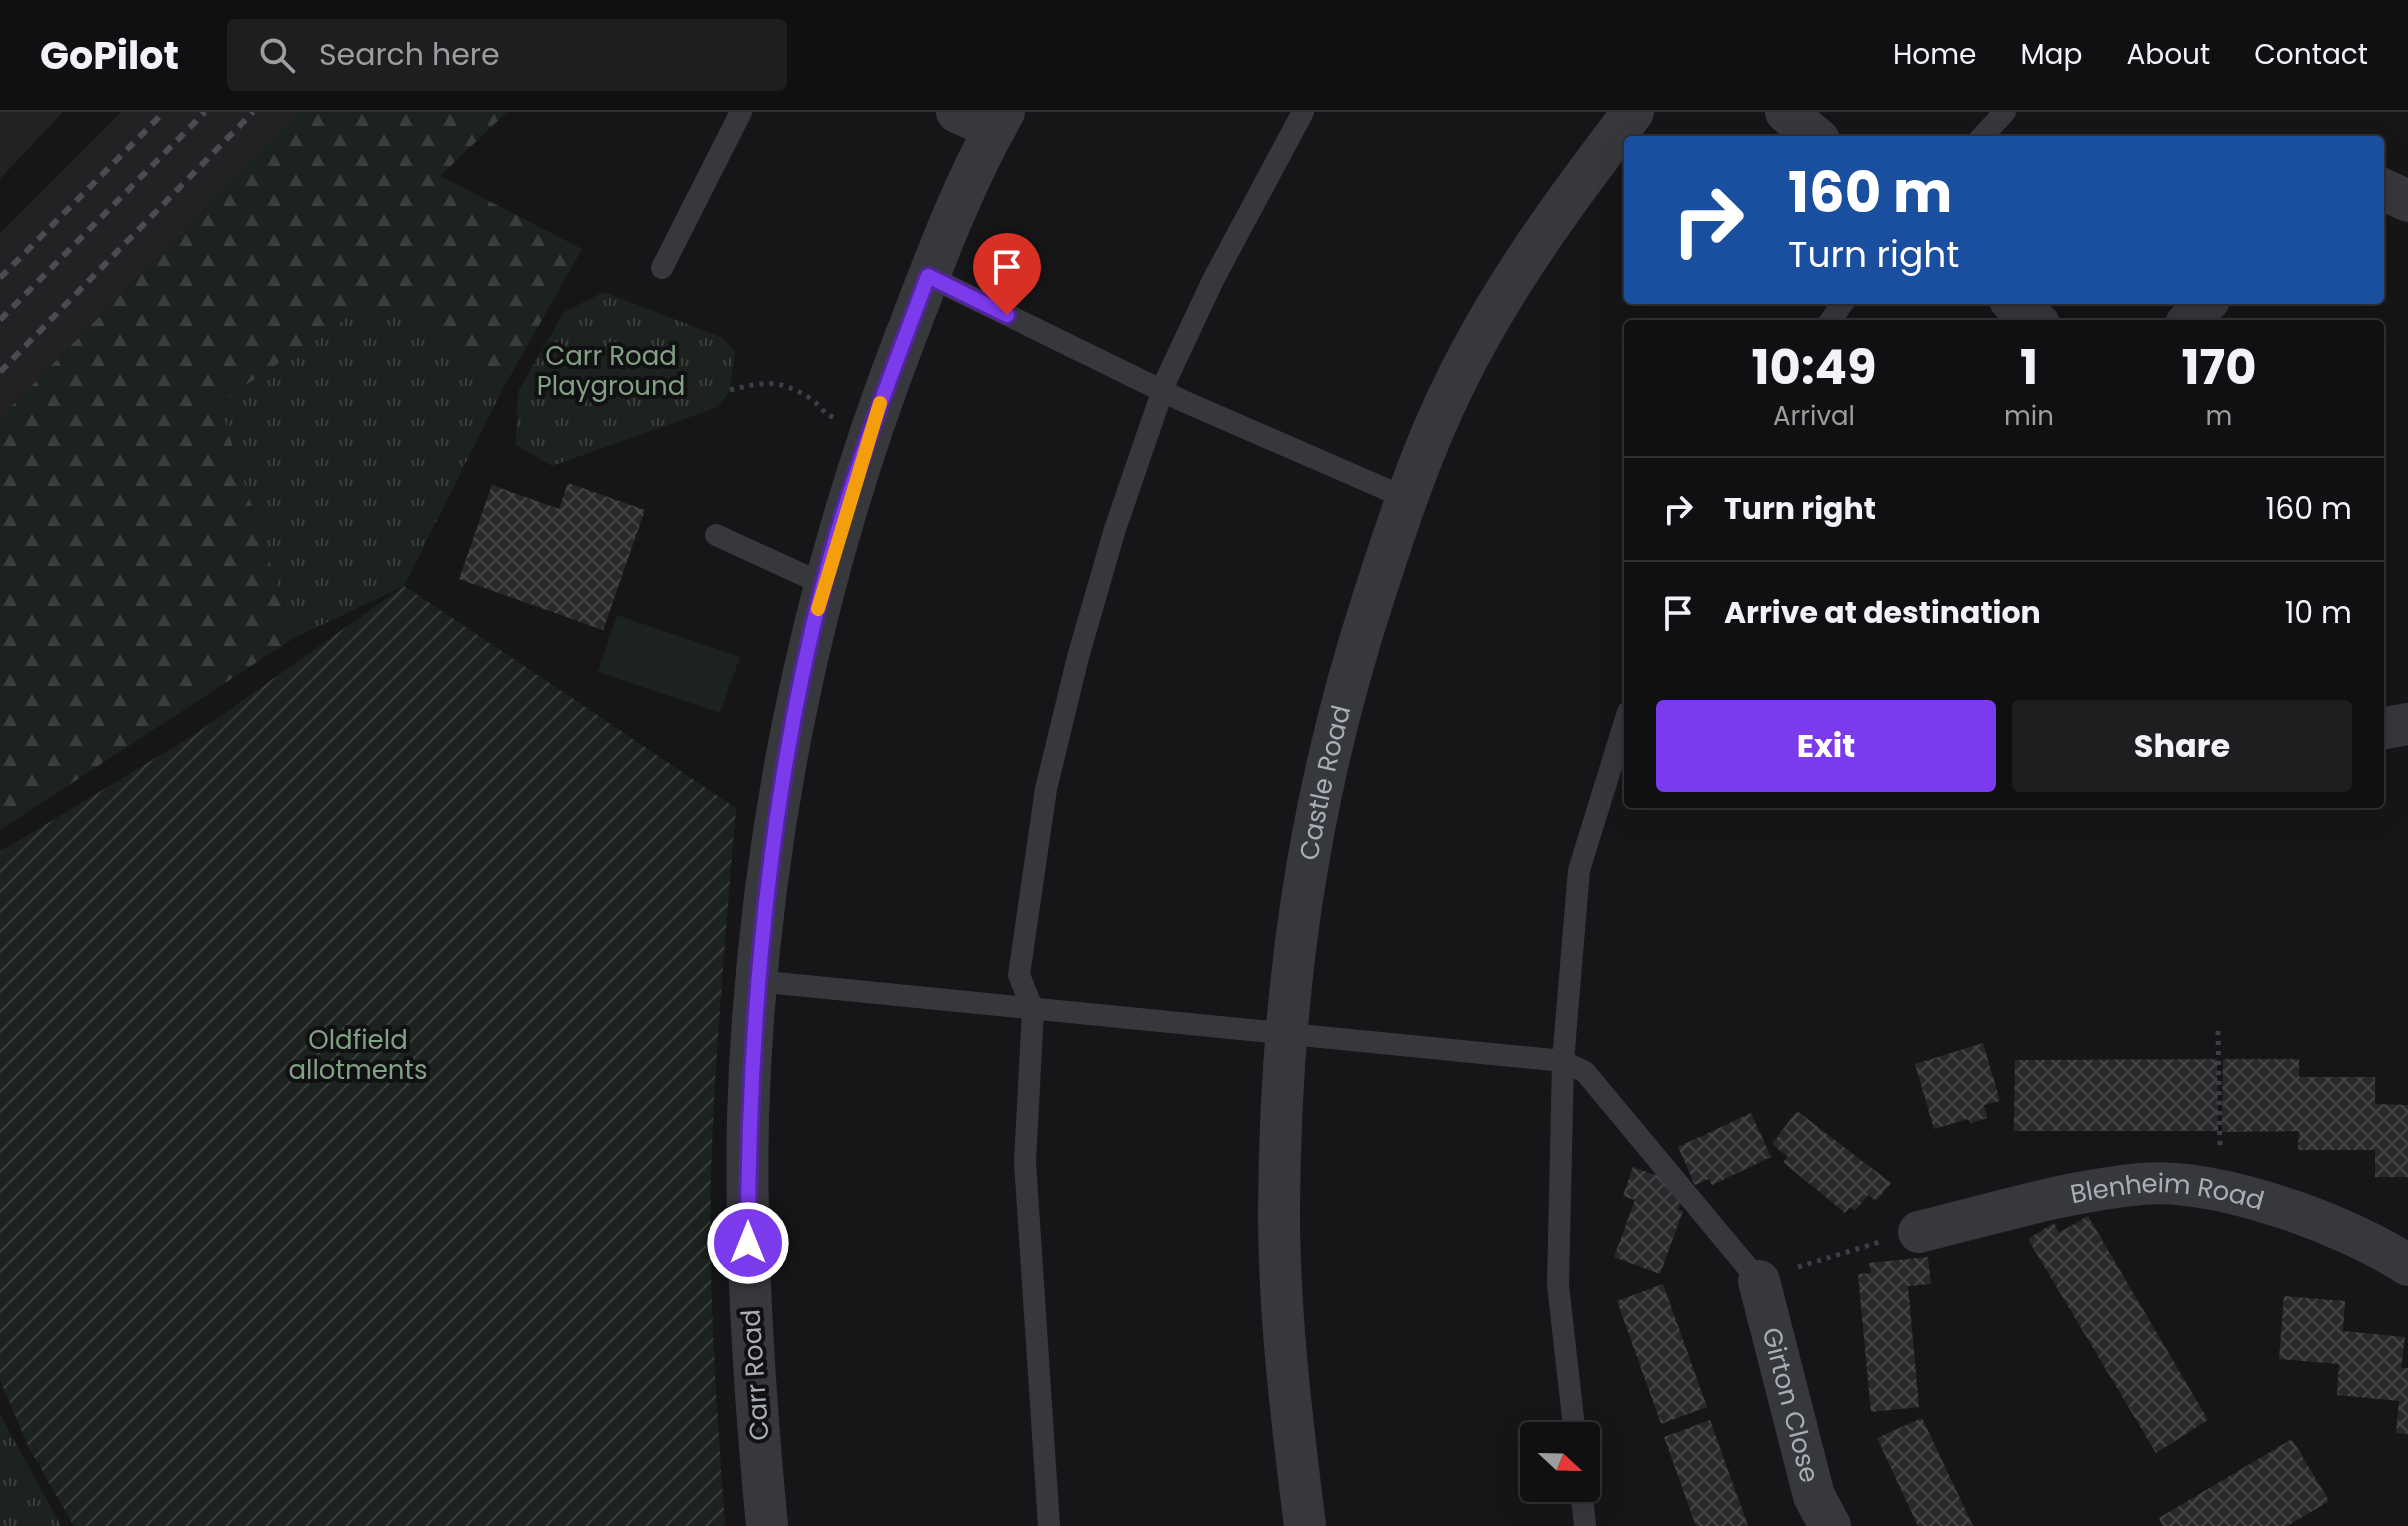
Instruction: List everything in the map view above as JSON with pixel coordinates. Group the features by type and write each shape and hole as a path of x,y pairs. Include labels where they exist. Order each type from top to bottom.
{"street":[{"path":"957,112 1000,120"},
{"name":"Castle Road","path":"1305,1526 1290,1405 1279,1215 1285,1034 1298,911 1322,781 1357,649 1406,498 1456,381 1525,260 1633,112"},
{"path":"1786,112 1814,136"},
{"name":"Carr Road","path":"767,1526 754,1391 748,1243 748,1117 756,981 794,714 823,584 869,432 928,276 1000,120"},
{"path":"2384,190 2408,201"},
{"path":"2015,304 2034,320"},
{"path":"2190,320 2205,304"},
{"path":"2384,728 2408,724"},
{"name":"Blenheim Road","path":"1919,1232 2086,1192 2144,1184 2221,1192 2267,1201 2344,1232 2408,1265"},
{"name":"Girton Close","path":"1759,1281 1814,1496 1830,1526"}],"lane":[{"path":"662,268 741,112"},
{"path":"1049,1526 1025,1162 1033,1010 1019,975 1046,789 1078,657 1115,529 1163,392 1213,280 1303,112"},
{"path":"1983,136 2005,112"},
{"path":"928,276 1163,392 1406,498"},
{"path":"716,535 823,584"},
{"path":"1573,1422 1558,1285 1563,1061 1579,870 1624,725"},
{"path":"756,981 1563,1061 1585,1072 1759,1281"},
{"path":"1582,1502 1585,1526"}],"path":[{"path":"730,390 768,381 813,400 823,414 869,432"},
{"path":"2218,1031 2221,1192"},
{"path":"1759,1281 1919,1232"}],"shaded area":[{"path":"0,112 63,112 0,179"},
{"path":"121,112 300,112 0,418 0,233"}],"green space":[{"path":"300,112 507,112 440,176 582,249 501,392 415,316 357,311 219,403 294,638 0,830 0,418"},
{"name":"Carr Road Playground","path":"604,292 723,338 735,352 730,390 718,407 552,466 516,445 518,392 564,312"},
{"path":"357,311 415,316 501,392 404,586 294,638 219,403"},
{"name":"Oldfield allotments","path":"404,586 736,808 718,1036 710,1217 716,1394 725,1526 74,1526 28,1446 0,1380 0,852 197,733"},
{"path":"617,615 740,657 720,713 598,672"},
{"path":"0,1414 61,1526 0,1526"}],"building":[{"path":"568,483 645,510 603,630 459,579 492,485 559,509"},
{"path":"1983,1043 2000,1101 1984,1105 1987,1118 1971,1123 1968,1119 1934,1129 1915,1064"},
{"path":"2217,1059 2218,1131 2014,1131 2015,1060"},
{"path":"2223,1059 2299,1059 2299,1077 2375,1077 2375,1104 2408,1105 2408,1177 2375,1177 2375,1150 2298,1150 2299,1131 2222,1132"},
{"path":"1797,1111 1891,1183 1876,1201 1868,1195 1855,1211 1850,1207 1845,1213 1783,1162 1788,1157 1772,1144"},
{"path":"1751,1113 1771,1157 1712,1185 1709,1179 1695,1185 1678,1147"},
{"path":"1633,1167 1666,1179 1682,1199 1678,1209 1683,1211 1660,1274 1614,1257 1635,1200 1623,1196"},
{"path":"2088,1216 2208,1420 2156,1453 2028,1239 2054,1223 2059,1233"},
{"path":"1928,1257 1931,1284 1908,1286 1919,1407 1871,1412 1858,1274 1871,1273 1869,1263"},
{"path":"1663,1284 1707,1407 1661,1424 1617,1301"},
{"path":"2284,1296 2345,1301 2343,1331 2405,1337 2401,1368 2408,1368 2408,1434 2396,1433 2399,1401 2337,1395 2339,1364 2279,1359"},
{"path":"1922,1418 1973,1526 1918,1526 1877,1438"},
{"path":"1710,1420 1748,1526 1696,1526 1664,1437"},
{"path":"2292,1439 2329,1501 2287,1526 2163,1526 2159,1518"}],"railway":[{"path":"0,278 164,112"},
{"path":"0,320 205,112"},
{"path":"0,372 253,112"}],"slow traffic":[{"path":"818,609 823,584 880,403"}],"route":[{"path":"748,1243 748,1117 756,981 794,714 823,584 869,432 928,276 1007,315"}]}
